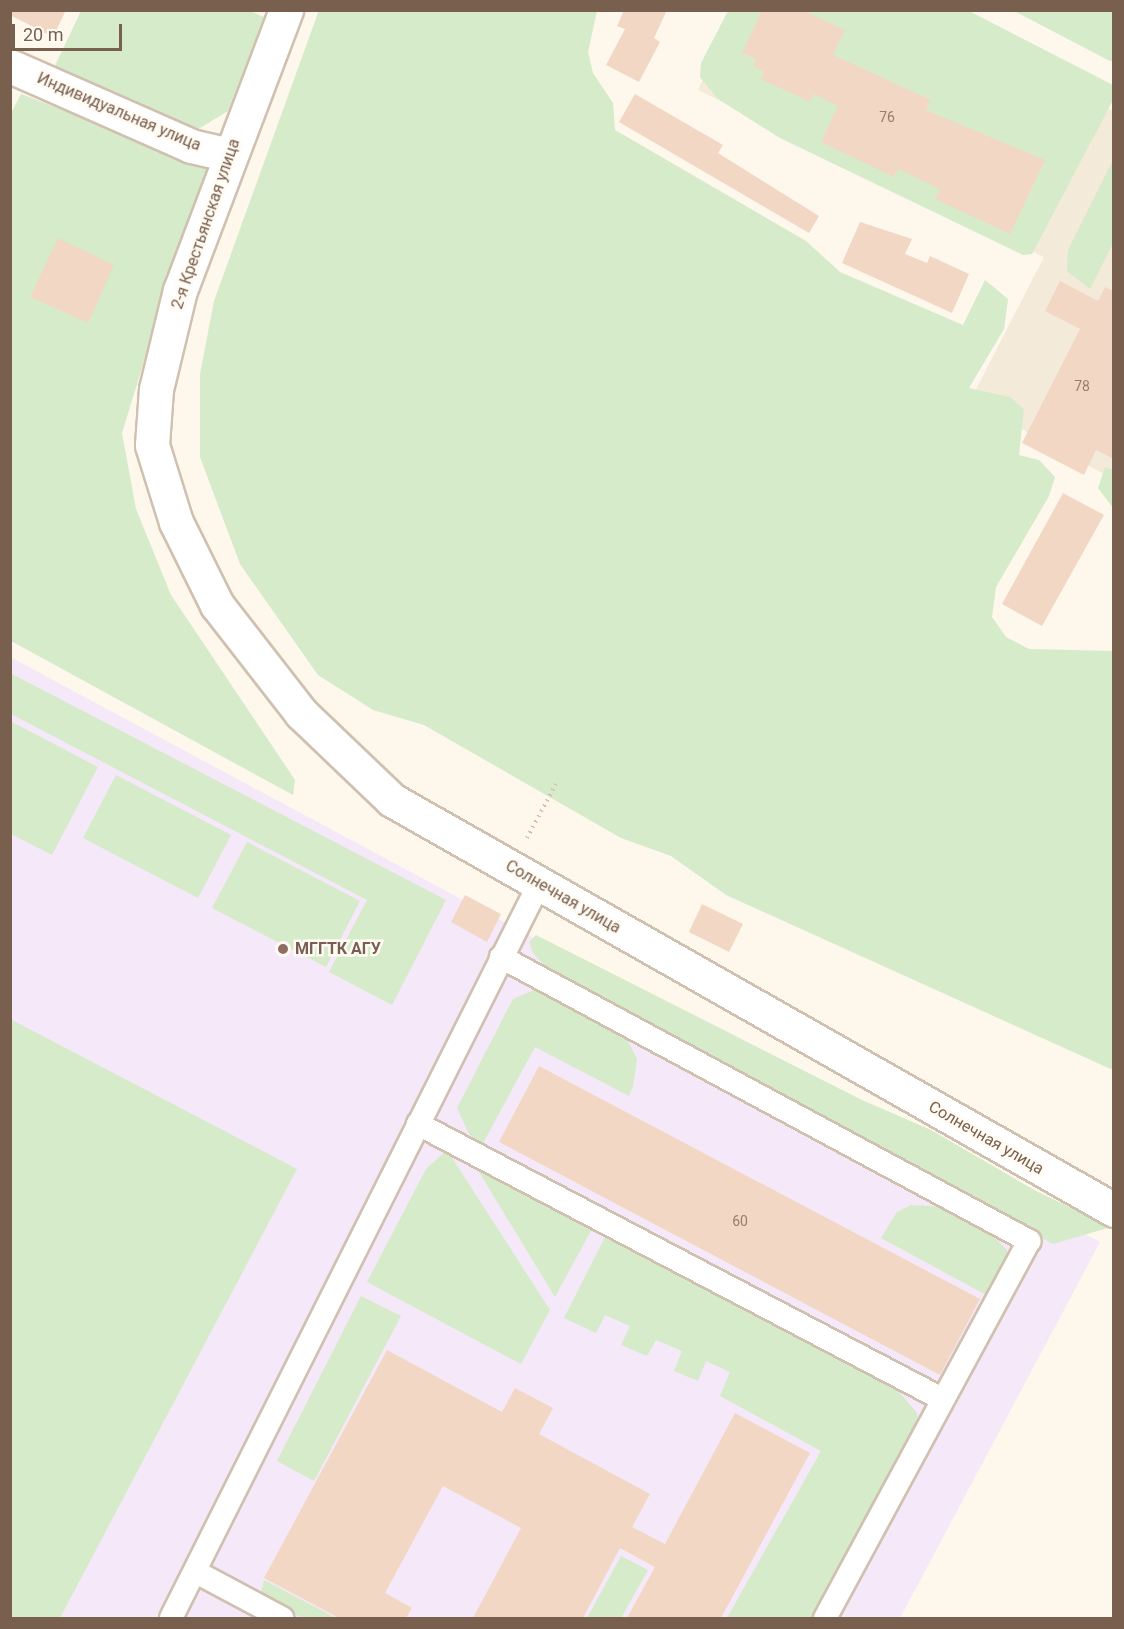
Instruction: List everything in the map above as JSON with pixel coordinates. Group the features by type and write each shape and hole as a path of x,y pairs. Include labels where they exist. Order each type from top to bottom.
{"street":[{"name":"2-я Крестьянская улица","path":"152,445 156,389 180,290 229,155 286,10"},
{"name":"Индивидуальная улица","path":"10,66 191,146 229,155"},
{"name":"Солнечная улица","path":"152,445 176,522 217,605 300,713 392,800 1113,1210"}],"lane":[{"path":"171,1618 539,884"},
{"path":"501,957 1029,1241 825,1618"},
{"path":"418,1124 942,1399"},
{"path":"196,1572 282,1618"}],"path":[{"path":"526,841 556,784"}],"shaded area":[{"path":"736,11 920,11 1113,111 1113,479 970,401 1044,257 698,90"},
{"name":"МГГТК АГУ","path":"10,657 1100,1242 900,1618 11,1618"}],"green space":[{"path":"248,10 264,17 228,111 200,128 175,126 53,70 81,11"},
{"path":"319,10 597,11 588,52 593,73 613,103 615,130 806,241 840,272 963,325 985,280 1008,299 1004,329 969,388 1010,397 1024,409 1019,455 1039,460 1055,477 1049,496 996,587 992,617 1006,637 1029,649 1113,651 1113,1070 726,895 671,856 621,838 424,725 373,710 318,675 240,564 200,457 200,374 214,301"},
{"path":"728,11 969,11 1113,85 1113,100 1032,254 1023,255 780,138 718,99 700,77 701,63"},
{"path":"1014,11 1113,11 1113,61 1110,61"},
{"path":"21,94 213,167 177,254 122,433 136,509 171,595 295,780 293,795 11,641 10,115"},
{"path":"1113,160 1113,243 1090,289 1067,271 1068,250"},
{"path":"1105,467 1113,470 1113,508 1098,488"},
{"path":"10,673 446,900 392,1005 329,972 367,900 11,714"},
{"path":"10,721 98,767 52,855 11,834"},
{"path":"116,775 231,835 198,898 83,838"},
{"path":"247,842 360,901 326,967 212,908"},
{"path":"536,935 862,1100 931,1130 1036,1191 1111,1227 1053,1244 548,969 533,953 529,942"},
{"path":"534,990 605,1022 626,1037 637,1059 633,1086 629,1096 535,1047 482,1145 469,1134 457,1108 513,999"},
{"path":"10,1019 297,1169 60,1618 11,1618"},
{"path":"447,1150 550,1310 521,1364 367,1282 426,1169"},
{"path":"476,1167 593,1227 555,1297"},
{"path":"911,1205 945,1207 988,1231 1007,1250 1007,1263 990,1297 881,1238 897,1212"},
{"path":"606,1235 640,1249 898,1391 917,1413 918,1431 822,1618 727,1618 821,1451 720,1396 730,1372 706,1361 698,1381 674,1371 682,1351 656,1340 647,1356 621,1345 630,1326 605,1315 596,1333 564,1318"},
{"path":"361,1296 401,1316 314,1481 277,1461"},
{"path":"621,1556 648,1570 621,1618 587,1618"},
{"path":"264,1580 336,1618 302,1618 272,1603 261,1593"}],"building":[{"path":"10,10 66,10 53,37 10,15"},
{"path":"624,10 667,10 654,38 660,42 639,82 606,65 625,29 617,26"},
{"path":"762,10 802,10 845,30 833,55 931,100 926,110 1045,160 1010,234 935,199 940,189 898,169 894,177 821,142 838,106 814,94 810,102 761,79 764,72 753,66 756,59 742,53"},
{"path":"635,94 723,145 718,153 819,216 809,233 619,122"},
{"path":"860,222 912,239 905,254 927,263 930,256 969,274 952,313 842,263"},
{"path":"58,238 114,265 88,323 30,297"},
{"path":"1060,281 1098,301 1105,287 1114,291 1114,459 1096,450 1084,475 1022,443 1080,329 1045,311"},
{"path":"1063,493 1104,515 1042,626 1002,604"},
{"path":"465,895 501,914 487,942 451,922"},
{"path":"702,904 743,924 729,952 689,932"},
{"path":"539,1066 980,1299 940,1375 499,1142"},
{"path":"387,1350 502,1412 515,1388 553,1408 539,1434 650,1494 632,1527 665,1544 735,1413 810,1453 721,1618 627,1618 655,1567 620,1548 583,1618 473,1618 521,1528 443,1486 385,1593 412,1608 406,1618 339,1618 264,1578"}],"place":[{"name":"МГГТК АГУ","path":"283,949"}]}
